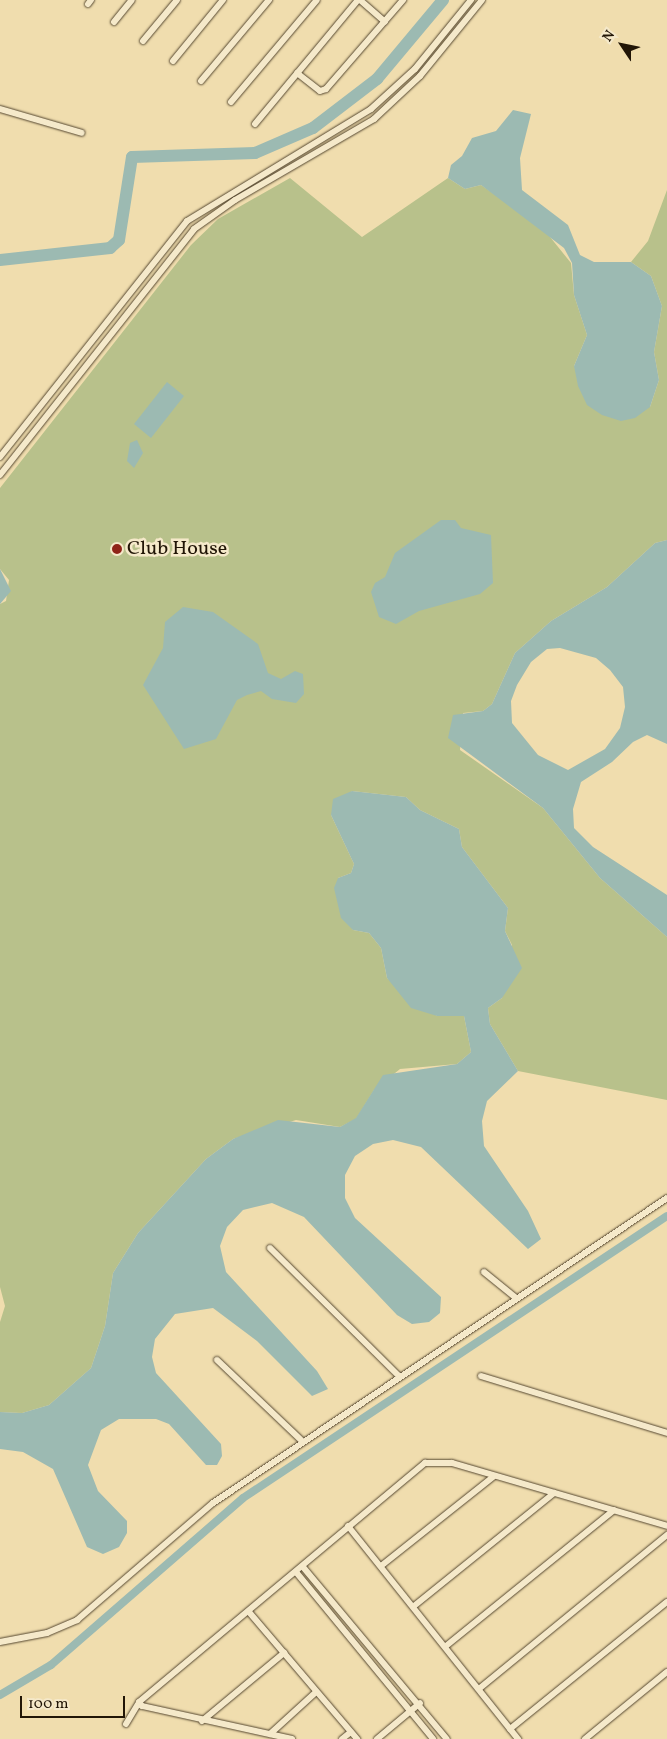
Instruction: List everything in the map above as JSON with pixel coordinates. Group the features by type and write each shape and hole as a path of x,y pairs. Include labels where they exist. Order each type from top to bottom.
{"street":[{"path":"114,22 132,0"},
{"path":"143,41 177,0"},
{"path":"173,60 223,0"},
{"path":"201,81 270,0"},
{"path":"231,102 317,0"},
{"path":"255,124 359,0 385,22"},
{"path":"297,74 320,91 326,89 403,0"},
{"path":"0,457 187,221 371,109 415,69 471,0"},
{"path":"0,475 194,229 235,200 374,119 420,76 482,0"},
{"path":"0,109 82,133"},
{"path":"0,1642 47,1634 78,1620 213,1503 515,1297 667,1198"},
{"path":"270,1248 399,1376"},
{"path":"484,1272 515,1297"},
{"path":"217,1360 302,1441"},
{"path":"481,1376 667,1433"},
{"path":"126,1724 138,1704 425,1463 440,1460 667,1526"},
{"path":"381,1566 494,1476"},
{"path":"414,1606 554,1493"},
{"path":"446,1646 614,1510"},
{"path":"348,1526 480,1688 518,1739"},
{"path":"480,1688 667,1535"},
{"path":"303,1567 420,1703 447,1739"},
{"path":"296,1572 433,1739"},
{"path":"510,1729 667,1602"},
{"path":"249,1612 357,1739"},
{"path":"202,1721 284,1653"},
{"path":"585,1739 667,1672"},
{"path":"270,1734 316,1692"},
{"path":"377,1739 420,1703"},
{"path":"138,1704 202,1721 292,1739"},
{"path":"342,1739 351,1732"}],"green space":[{"path":"290,178 362,237 448,178 465,189 481,185 542,227 571,263 574,295 587,335 574,366 650,407 659,380 654,352 662,306 651,276 631,262 648,241 667,190 667,540 655,543 607,587 551,621 515,653 492,704 483,711 463,713 460,750 543,808 600,878 667,937 667,1100 518,1071 490,1024 488,1008 502,998 512,945 505,931 508,908 462,847 459,829 420,810 406,797 352,791 331,815 354,864 351,873 338,878 353,930 369,933 381,948 387,978 437,1016 464,1016 471,1052 457,1064 400,1069 374,1090 356,1119 340,1127 296,1120 233,1139 206,1159 138,1233 113,1273 105,1326 91,1368 49,1405 22,1413 0,1412 0,1322 5,1306 0,1287 0,604 6,601 9,580 0,569 0,488 191,245 218,219"}],"water":[{"path":"513,110 531,114 520,158 522,190 568,225 580,255 594,262 631,262 651,276 662,306 654,352 659,380 650,407 635,418 621,421 602,415 587,405 578,386 574,366 587,335 574,295 572,263 564,248 481,185 465,189 448,178 451,165 462,156 472,138 496,131"},
{"path":"167,382 184,396 151,438 134,424"},
{"path":"137,440 143,453 134,468 127,461 130,443"},
{"path":"441,520 455,520 461,528 491,535 493,583 480,594 419,611 396,624 379,617 371,592 375,583 385,577 395,553"},
{"path":"667,540 667,744 647,735 633,742 612,762 581,782 573,809 574,828 593,847 667,895 667,937 600,878 543,808 448,738 453,715 483,711 492,704 515,653 551,621 607,587 655,543","holes":["560,648 596,658 610,670 623,687 625,707 620,728 605,749 568,770 538,755 512,723 511,701 517,685 531,662 547,649"]},
{"path":"0,569 11,591 0,604"},
{"path":"183,607 213,612 258,644 268,673 281,679 295,671 303,674 304,694 296,703 272,699 261,691 247,695 237,700 216,739 184,749 143,685 163,648 165,622"},
{"path":"352,791 406,797 420,810 459,829 462,847 508,908 505,931 522,968 502,998 488,1008 490,1024 518,1071 487,1101 482,1121 484,1146 528,1211 541,1239 528,1249 421,1147 393,1140 373,1144 355,1156 345,1175 345,1198 355,1218 441,1297 440,1313 429,1322 412,1324 397,1315 304,1217 272,1203 243,1210 227,1227 220,1246 226,1272 317,1371 328,1389 312,1396 257,1341 213,1308 175,1314 155,1339 152,1357 156,1373 221,1444 222,1456 217,1465 206,1465 169,1424 156,1419 119,1419 101,1430 88,1465 98,1491 127,1521 127,1533 119,1547 103,1554 87,1547 53,1469 23,1452 0,1449 0,1412 22,1413 49,1405 91,1368 105,1326 113,1273 138,1233 206,1159 233,1139 278,1120 340,1127 356,1118 383,1075 457,1064 471,1052 464,1016 437,1016 411,1008 387,978 381,948 369,933 353,930 341,918 334,888 338,878 351,873 354,864 331,815 333,799"}],"waterway":[{"path":"0,260 110,248 119,240 132,157 255,153 313,128 377,79 443,0"},
{"path":"0,1695 51,1665 243,1498 667,1216"}],"place":[{"name":"Club House","path":"117,549"}]}
